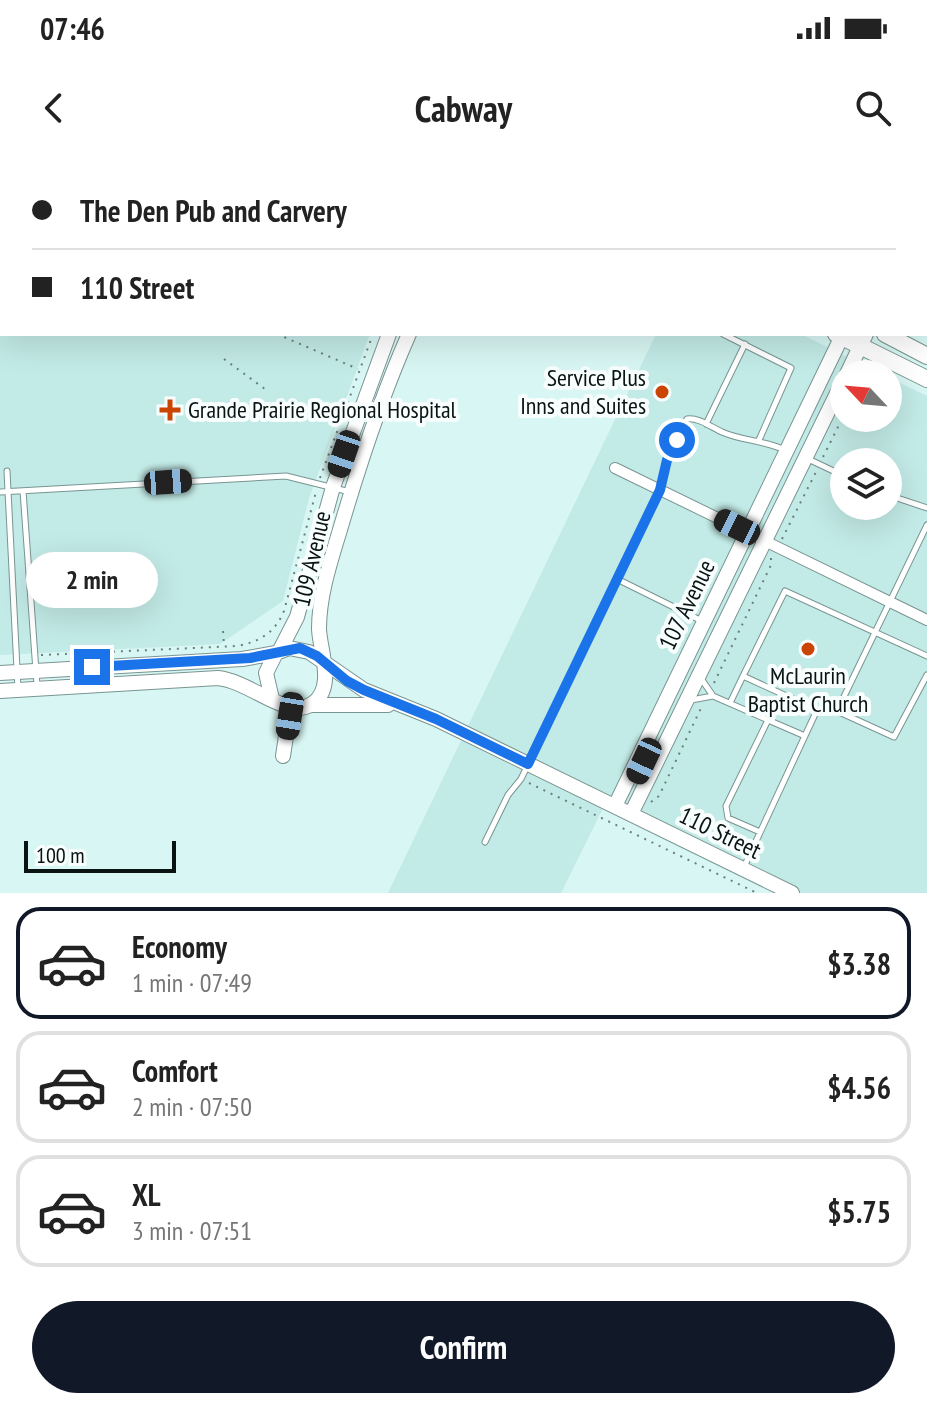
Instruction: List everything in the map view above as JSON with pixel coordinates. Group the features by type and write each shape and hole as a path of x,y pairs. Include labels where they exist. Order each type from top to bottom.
{"main road":[{"path":"889,336 927,356"},
{"path":"863,340 927,379"}],"street":[{"name":"109 Avenue","path":"278,652 301,606 325,485 388,336"},
{"name":"109 Avenue","path":"322,661 321,601 351,492 408,336"},
{"name":"107 Avenue","path":"615,806 840,336"},
{"name":"107 Avenue","path":"853,360 863,340"},
{"name":"107 Avenue","path":"631,814 699,675 771,544 805,457 830,406"},
{"path":"615,468 927,620"},
{"path":"0,673 17,672 35,664 250,658 300,648 322,661 325,684 311,705 290,709 247,685 218,678 0,691"},
{"path":"272,699 266,673 278,652"},
{"path":"631,814 632,787 680,685 687,656"},
{"name":"110 Street","path":"322,661 347,681 412,708 792,893"},
{"name":"110 Street","path":"311,705 359,703 412,708"},
{"path":"283,756 290,709"}],"lane":[{"path":"727,336 791,368 759,440"},
{"path":"706,424 745,344"},
{"path":"485,842 508,795 521,779 660,490 667,460 687,419 726,434 759,440 787,451"},
{"path":"805,457 830,469"},
{"path":"7,471 18,690"},
{"path":"0,492 286,476 351,492"},
{"path":"23,491 37,689"},
{"path":"902,500 927,508"},
{"path":"837,711 927,525"},
{"path":"617,579 703,622"},
{"path":"730,703 785,591 927,656"},
{"path":"699,675 710,695"},
{"path":"743,676 817,710 837,711 894,737 927,675"},
{"path":"686,701 710,695 805,736"},
{"path":"743,869 817,710"},
{"path":"760,832 728,818 725,812 768,720"}],"path":[{"path":"282,336 359,370"},
{"path":"35,664 224,647 262,639 281,619 372,336"},
{"path":"224,359 269,392"},
{"path":"639,799 652,802 659,796 710,695 771,544 787,533 836,432"},
{"path":"223,631 224,647"},
{"path":"521,779 757,893"}],"shaded area":[{"name":"Grande Prairie Regional Hospital","path":"0,336 369,336 309,498 283,601 220,644 0,655"},
{"path":"655,336 805,336 854,360 830,360 830,432 902,432 902,384 927,396 927,893 792,893 606,802 561,893 388,893"}],"place":[{"name":"Service Plus Inns and Suites","path":"662,392"},
{"name":"Grande Prairie Regional Hospital","path":"170,410"},
{"name":"McLaurin Baptist Church","path":"808,649"}],"route":[{"path":"92,667 264,657 280,650 300,648 317,656 347,681 364,690 412,708 528,764 660,490 667,460 677,440"}]}
